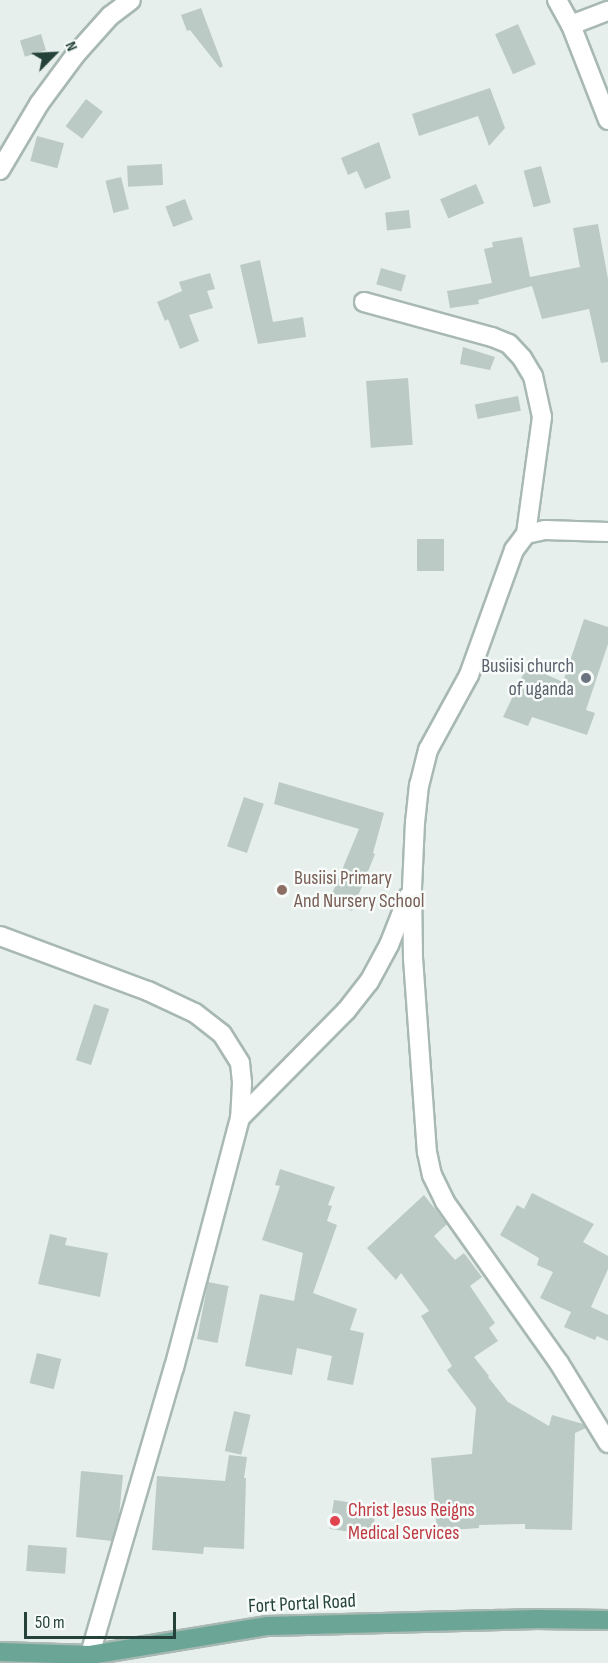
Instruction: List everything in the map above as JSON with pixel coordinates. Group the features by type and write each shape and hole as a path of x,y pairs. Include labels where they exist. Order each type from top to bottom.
{"main road":[{"name":"Fort Portal Road","path":"0,1652 90,1655 268,1626 537,1619 608,1620"}],"street":[{"path":"0,170 39,104 76,54 110,16 131,0"},
{"path":"557,0 571,25 608,120"},
{"path":"571,25 608,11"},
{"path":"364,302 492,337 509,344 522,358 533,376 542,417 526,534 514,550 469,675 428,750 416,812 412,887 413,957 427,1152 432,1175 445,1202 559,1363 608,1443"},
{"path":"526,534 545,530 608,532"},
{"path":"240,1118 313,1041 346,1011 369,982 389,945 412,887"},
{"path":"0,936 148,991 195,1013 222,1034 240,1063 242,1083 240,1118 174,1367 90,1655"}],"building":[{"path":"201,8 223,66 220,68 190,30 187,31 181,15"},
{"path":"518,24 536,64 513,74 495,34"},
{"path":"41,34 46,50 25,57 20,40"},
{"path":"490,88 505,128 489,146 478,116 419,136 412,114"},
{"path":"86,99 103,112 82,139 66,126"},
{"path":"37,136 64,143 57,168 30,161"},
{"path":"379,142 391,178 365,189 357,171 348,175 341,158"},
{"path":"162,164 163,185 128,187 127,166"},
{"path":"541,166 551,203 533,207 524,171"},
{"path":"121,177 129,209 113,213 105,181"},
{"path":"476,184 484,203 448,219 440,199"},
{"path":"185,199 193,220 173,227 165,207"},
{"path":"409,210 411,228 387,230 385,213"},
{"path":"598,224 608,279 608,362 601,363 589,309 542,319 532,286 478,300 479,304 450,308 447,291 492,283 484,249 493,247 492,242 522,237 530,277 580,267 573,228"},
{"path":"260,260 273,322 303,317 306,337 258,344 240,265"},
{"path":"381,268 406,275 401,292 376,284"},
{"path":"210,273 215,289 207,291 213,308 189,315 199,341 180,349 168,319 165,321 157,302 182,291 179,282"},
{"path":"463,347 495,357 490,370 460,364"},
{"path":"408,378 413,445 371,448 366,381"},
{"path":"518,396 521,411 478,419 475,404"},
{"path":"417,539 444,539 444,571 417,571"},
{"path":"584,619 608,627 608,644 586,710 595,713 587,735 532,717 528,726 503,717 527,666 563,682"},
{"path":"279,782 384,813 373,853 375,854 352,911 329,901 359,829 274,804"},
{"path":"244,797 264,804 247,853 227,846"},
{"path":"94,1004 109,1009 91,1065 76,1060"},
{"path":"280,1169 335,1187 328,1205 332,1206 327,1221 337,1225 313,1293 357,1309 350,1330 364,1333 353,1385 327,1380 332,1356 297,1348 292,1375 245,1366 260,1294 294,1301 303,1253 262,1240 280,1186 275,1185"},
{"path":"532,1193 594,1224 583,1242 608,1256 608,1269 591,1307 608,1315 608,1341 597,1336 595,1340 564,1327 571,1312 540,1298 553,1272 537,1265 539,1258 500,1235 517,1205 524,1209"},
{"path":"424,1195 447,1224 434,1236 455,1260 464,1253 482,1277 470,1286 495,1323 489,1328 498,1341 474,1357 508,1402 549,1426 552,1415 583,1424 586,1428 575,1433 572,1530 525,1529 525,1524 479,1525 479,1528 437,1531 431,1458 472,1454 476,1408 447,1370 452,1366 421,1316 429,1311 401,1273 396,1280 367,1248"},
{"path":"50,1234 67,1238 65,1245 108,1253 100,1297 38,1284"},
{"path":"208,1282 229,1286 218,1343 197,1339"},
{"path":"37,1353 61,1359 54,1389 30,1383"},
{"path":"234,1411 251,1415 241,1455 225,1451"},
{"path":"229,1455 247,1457 244,1478 246,1478 244,1549 204,1547 203,1554 152,1550 157,1476 225,1481"},
{"path":"81,1471 123,1475 119,1516 112,1541 76,1537"},
{"path":"334,1500 376,1507 372,1535 329,1529"},
{"path":"28,1545 67,1548 65,1574 26,1571"}],"place":[{"name":"Busiisi church of uganda","path":"586,678"},
{"name":"Busiisi Primary And Nursery School","path":"282,890"},
{"name":"Christ Jesus Reigns Medical Services","path":"335,1521"}]}
